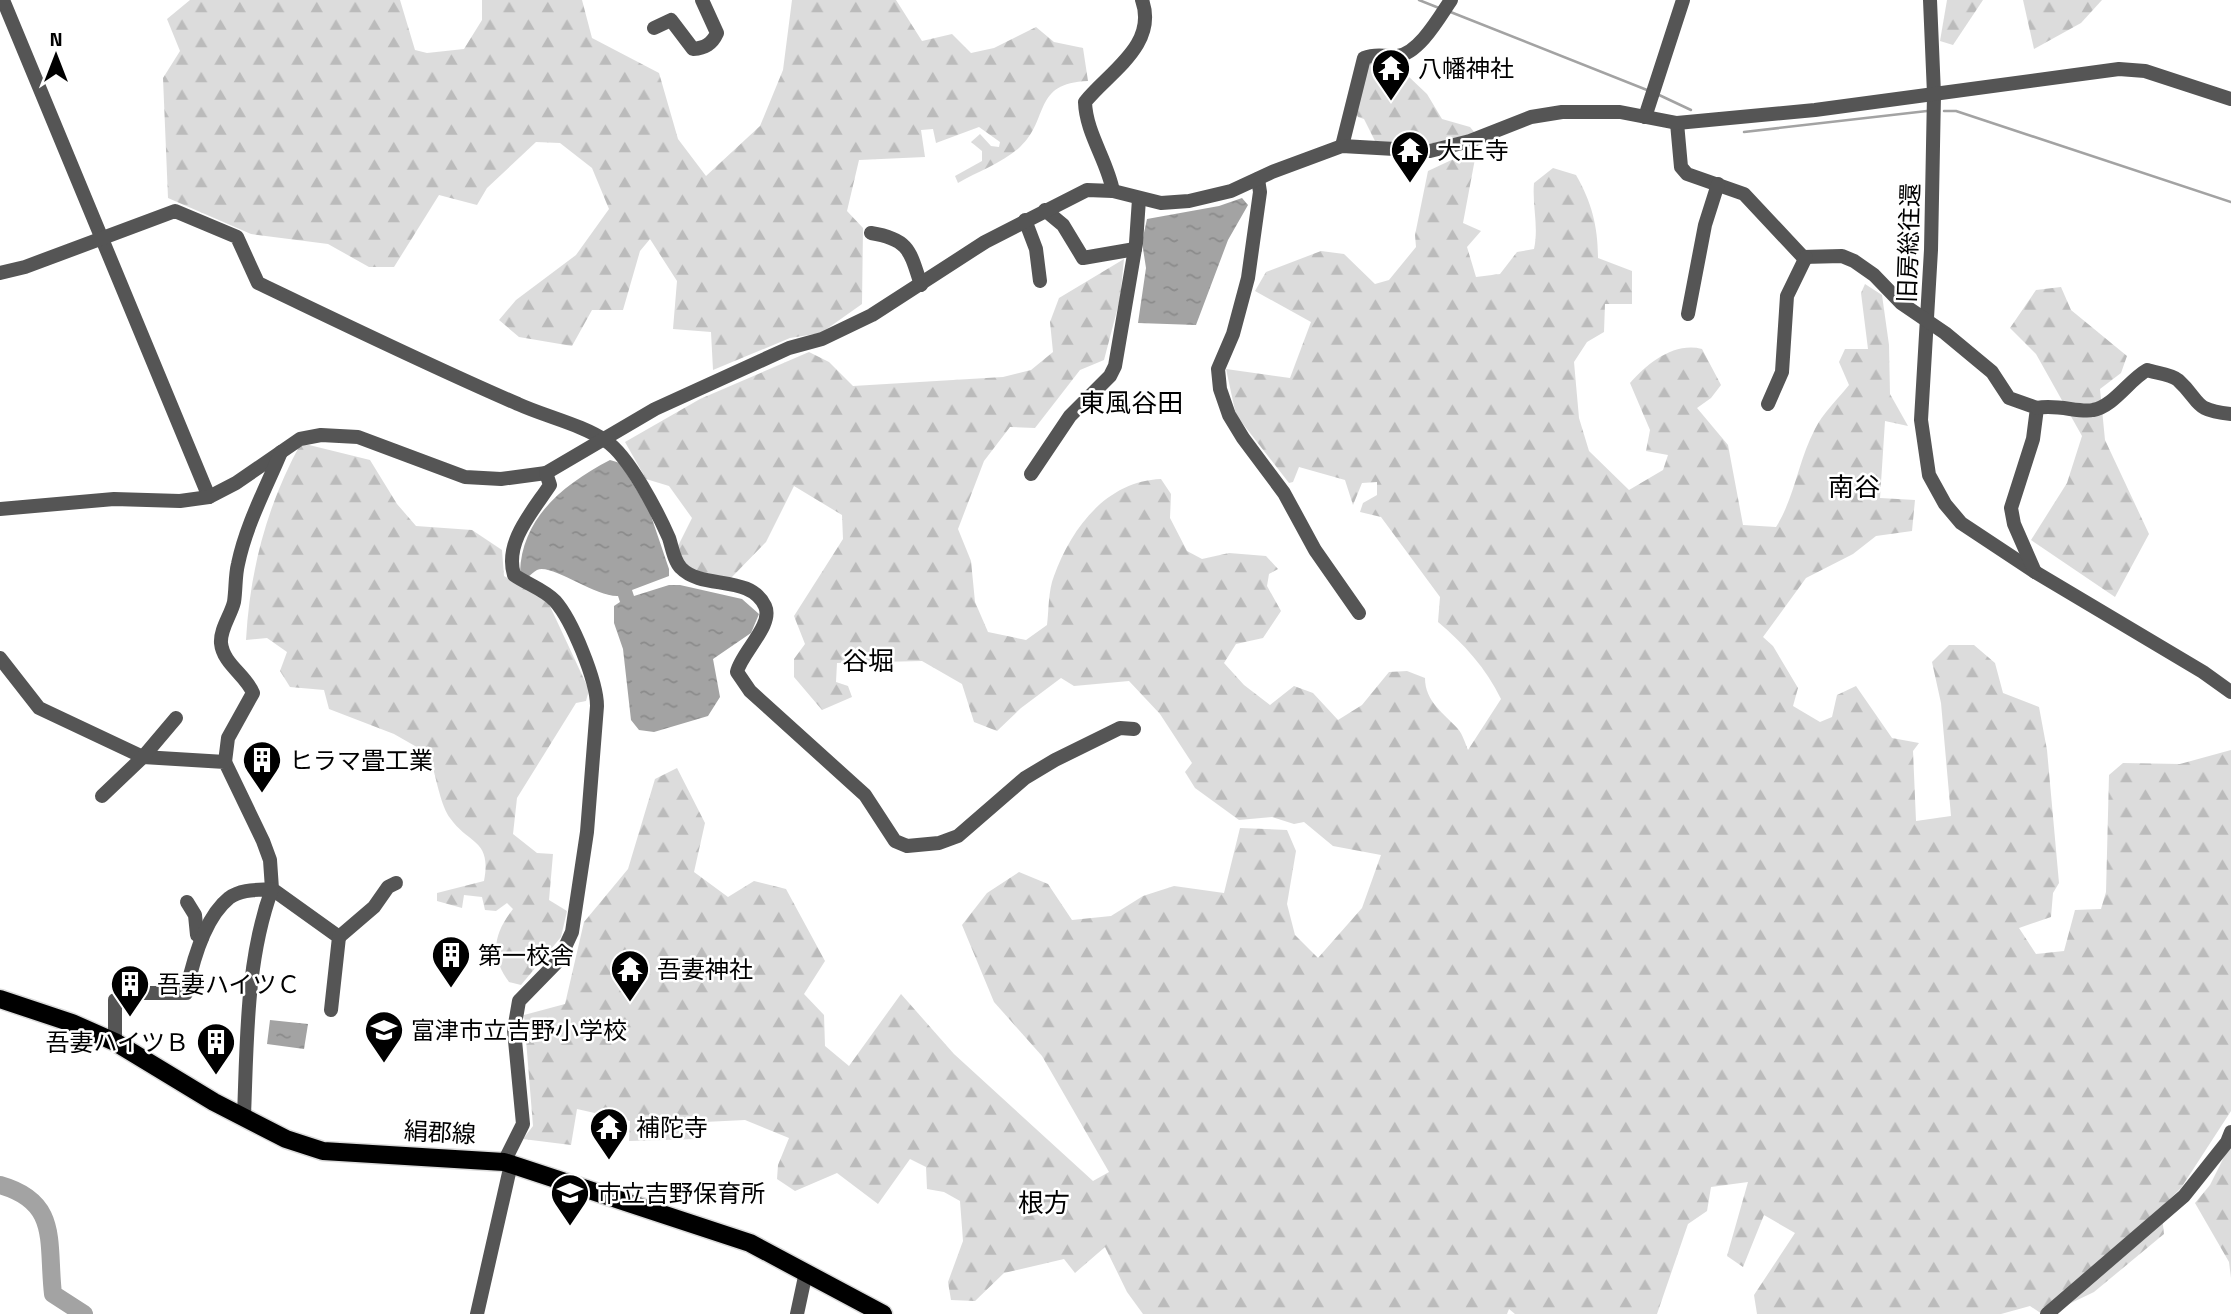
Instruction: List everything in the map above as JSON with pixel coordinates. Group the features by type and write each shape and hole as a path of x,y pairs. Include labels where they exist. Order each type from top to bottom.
{"main road":[{"name":"絹郡線","path":"0,999 72,1023 115,1042 214,1102 286,1139 323,1151 507,1163 729,1236 806,1272 883,1314"}],"street":[{"path":"3,0 99,238 209,497"},
{"path":"654,27 671,20 693,49 701,49 711,43 717,33 702,0"},
{"path":"1113,191 1109,169 1087,120 1085,102 1137,47 1144,25 1142,0"},
{"path":"1645,117 1684,0"},
{"name":"旧房総往還","path":"1930,0 1934,94 1928,319 1992,372 2009,398 2037,408"},
{"path":"1342,146 1364,58 1376,53 1399,56 1415,47 1451,1"},
{"path":"0,509 114,499 180,501 209,497 236,483 300,439 340,434 398,451 465,477 492,480 546,473 655,409 789,348 822,339 872,315 985,242 1087,190 1113,191 1161,203 1189,201 1231,191 1342,146 1430,151 1469,141 1531,117 1586,110 1620,112 1677,123 2128,69 2146,71 2231,99"},
{"path":"1677,123 1681,167 1688,174 1744,194 1796,252 1806,257 1842,256 1854,261 1874,275 1901,303 1928,319 1921,420 1929,475 1945,504 1961,523 2035,572 2088,601 2231,692"},
{"path":"1258,179 1260,192 1248,278 1233,334 1218,369 1220,389 1229,415 1243,438 1284,493 1315,550 1359,613"},
{"path":"1688,314 1704,225 1718,184"},
{"path":"1031,474 1070,416 1110,376 1115,366 1135,249 1139,199"},
{"path":"1045,210 1063,225 1083,258 1135,249"},
{"path":"0,273 25,267 175,211 237,237 258,283 518,404 606,440 622,456 667,536 680,567 701,579 740,586 755,594 766,606 766,617 757,637 739,662 737,672 750,691 865,795 895,841 907,846 939,843 958,836 1025,778 1097,737 1119,728 1134,729"},
{"path":"1025,220 1036,249 1040,282"},
{"path":"871,233 893,237 902,242 909,251 921,285"},
{"path":"1768,404 1782,372 1787,296 1806,257"},
{"path":"2035,572 2014,524 2011,508 2033,439 2037,408 2049,406 2093,410 2116,397 2136,376 2147,370 2177,379 2195,403 2210,412 2231,414"},
{"path":"244,1116 249,1000 266,906 272,889 270,860 264,841 225,762 228,738 253,693 223,651 223,633 234,602 238,561 256,507 281,452"},
{"path":"477,1314 507,1163 523,1124 514,1030 519,1001 559,960 572,932 587,832 597,691 564,612 553,599 514,575 512,568 515,541 550,485 546,473"},
{"path":"0,658 39,708 143,757 225,762"},
{"path":"102,796 143,757 176,718"},
{"path":"331,1010 339,937 374,907 388,887 396,883"},
{"path":"115,1042 115,1000 141,993 186,993 202,938 229,898 247,891 272,889 339,937"},
{"path":"187,902 195,915 193,925 197,935 202,938"},
{"path":"2047,1314 2184,1196 2227,1142 2231,1132"},
{"path":"797,1314 806,1272"}],"green space":[{"path":"190,0 400,0 415,50 427,53 464,49 482,20 482,0 582,0 592,38 659,73 678,139 706,176 760,126 783,70 792,0 896,0 922,41 952,34 971,53 994,48 1036,27 1054,42 1083,48 1088,81 1070,83 1058,88 1044,104 1029,136 1020,147 958,183 955,176 982,161 982,151 971,142 980,134 991,146 999,147 1000,142 979,127 936,143 933,129 921,130 925,157 859,160 847,211 863,228 862,304 821,333 790,338 713,370 711,332 673,329 677,281 650,239 640,251 623,310 592,310 572,346 519,337 499,320 516,300 576,255 609,209 592,168 560,143 536,142 487,188 477,205 439,195 394,267 369,267 328,244 251,234 168,198 163,78 180,51 167,19"},
{"path":"1947,0 1983,0 1953,45 1940,41"},
{"path":"2023,0 2102,0 2081,23 2034,49"},
{"path":"1388,57 1427,94 1442,119 1470,127 1475,133 1426,145 1375,141 1364,119 1358,117 1353,108 1366,63"},
{"path":"1477,148 1463,223 1481,231 1467,247 1476,277 1500,274 1517,252 1534,249 1534,183 1553,168 1576,175 1582,185 1593,215 1598,258 1632,271 1632,304 1605,304 1604,332 1587,342 1574,362 1579,418 1589,451 1629,490 1663,470 1668,455 1646,451 1650,430 1630,383 1645,368 1672,351 1702,349 1721,385 1711,398 1697,408 1728,445 1743,525 1776,527 1788,504 1815,429 1849,385 1839,362 1845,349 1868,349 1861,293 1865,284 1882,295 1889,345 1890,394 1908,426 1885,421 1880,498 1915,500 1912,531 1876,536 1853,554 1806,578 1763,637 1773,646 1798,688 1793,706 1820,722 1832,717 1837,695 1856,686 1892,738 1919,743 1913,751 1916,821 1951,816 1941,703 1932,662 1949,645 1974,645 1995,663 2003,693 2039,707 2047,750 2059,883 2053,893 2051,917 2019,928 2036,954 2064,951 2075,910 2101,909 2106,892 2109,775 2123,763 2180,764 2231,750 2231,1111 2181,1188 2161,1208 2164,1234 2094,1292 2048,1314 2042,1314 2030,1306 2001,1314 1757,1314 1754,1295 1795,1233 1764,1215 1743,1267 1727,1256 1748,1182 1711,1187 1707,1211 1688,1224 1657,1314 1515,1314 1509,1309 1507,1314 1143,1314 1127,1292 1105,1247 1075,1273 1064,1259 1004,1273 975,1301 951,1300 948,1282 963,1241 960,1201 944,1192 927,1189 926,1167 910,1159 878,1204 837,1173 795,1191 777,1179 778,1165 789,1138 745,1120 704,1122 697,1139 629,1141 630,1121 577,1109 571,1145 523,1139 533,1126 524,1015 565,1004 584,922 628,869 655,779 677,768 705,823 694,872 728,897 754,881 786,889 825,961 804,994 824,1015 825,1046 849,1066 901,994 954,1054 1093,1181 1109,1172 1042,1056 994,1002 962,925 987,893 1019,872 1048,884 1072,920 1111,916 1143,896 1174,886 1224,893 1240,828 1287,830 1296,851 1287,904 1295,935 1318,958 1362,908 1381,855 1333,846 1304,822 1294,824 1272,817 1239,820 1195,788 1185,772 1192,763 1160,714 1129,681 1074,686 1061,678 1021,708 997,731 974,722 962,684 922,661 837,663 836,682 848,686 852,697 822,710 794,677 794,659 805,644 794,616 843,539 842,515 794,486 766,542 731,578 686,571 678,546 692,518 669,486 646,479 625,442 700,399 809,352 829,362 853,386 1003,377 1031,370 1053,352 1050,322 1059,298 1124,259 1120,299 1104,360 1080,370 1035,428 1010,427 984,461 958,529 971,561 975,602 988,632 1026,640 1047,625 1054,576 1070,541 1081,525 1107,498 1123,488 1161,479 1171,494 1170,518 1187,551 1202,559 1229,553 1266,556 1278,569 1269,574 1267,586 1281,611 1263,638 1236,644 1224,663 1244,685 1270,705 1294,686 1313,693 1338,720 1362,705 1389,672 1407,671 1425,678 1428,694 1460,731 1468,750 1501,699 1474,657 1438,622 1440,597 1381,517 1360,512 1363,503 1377,495 1377,482 1362,483 1353,505 1345,480 1299,467 1293,482 1289,483 1236,415 1226,369 1290,378 1311,322 1255,291 1266,272 1321,251 1344,254 1375,284 1389,280 1416,247 1415,235 1428,171"},
{"path":"2061,287 2071,310 2127,356 2121,373 2100,389 2105,440 2149,534 2115,597 2031,540 2067,483 2082,436 2036,354 2010,328 2036,290"},
{"path":"301,443 370,460 397,504 416,526 472,530 502,550 504,576 548,602 589,690 586,701 576,703 517,798 513,834 537,853 553,854 549,900 567,911 561,937 521,985 509,982 496,953 498,936 513,909 507,903 496,911 485,910 482,897 464,895 462,908 437,901 437,893 484,881 486,867 482,850 457,827 446,812 429,754 394,734 329,709 324,690 290,687 280,671 287,652 267,638 246,640 252,588 262,538 279,490"},
{"path":"2231,1143 2231,1278 2229,1262 2195,1203 2210,1185"}],"water":[{"path":"1242,198 1248,205 1228,240 1196,325 1138,323 1146,268 1142,242 1147,219 1219,206"},
{"path":"610,460 620,463 649,510 669,569 669,576 632,590 634,596 669,585 680,585 742,599 759,614 751,633 713,659 720,697 708,716 654,732 639,730 631,720 623,649 614,623 614,606 620,602 618,596 608,595 544,569 537,570 528,577 520,572 528,535 548,504 577,480"},
{"path":"270,1020 308,1024 304,1049 267,1044"}],"waterway":[{"path":"1419,0 1439,8"},
{"path":"1448,11 1647,90"},
{"path":"1657,94 1691,110"},
{"path":"1744,132 1927,111"},
{"path":"1944,111 1956,111 2231,202"},
{"path":"0,1185 19,1192 42,1213 47,1226 53,1294 84,1314"}],"place":[{"name":"八幡神社","path":"1391,102"},
{"name":"大正寺","path":"1410,184"},
{"name":"ヒラマ畳工業","path":"262,794"},
{"name":"第一校舎","path":"451,989"},
{"name":"吾妻神社","path":"630,1003"},
{"name":"吾妻ハイツＣ","path":"130,1018"},
{"name":"富津市立吉野小学校","path":"384,1064"},
{"name":"吾妻ハイツＢ","path":"216,1076"},
{"name":"補陀寺","path":"609,1161"},
{"name":"市立吉野保育所","path":"570,1227"}],"district":[{"name":"東風谷田","path":"1131,402"},
{"name":"南谷","path":"1854,486"},
{"name":"谷堀","path":"868,660"},
{"name":"根方","path":"1044,1202"}]}
